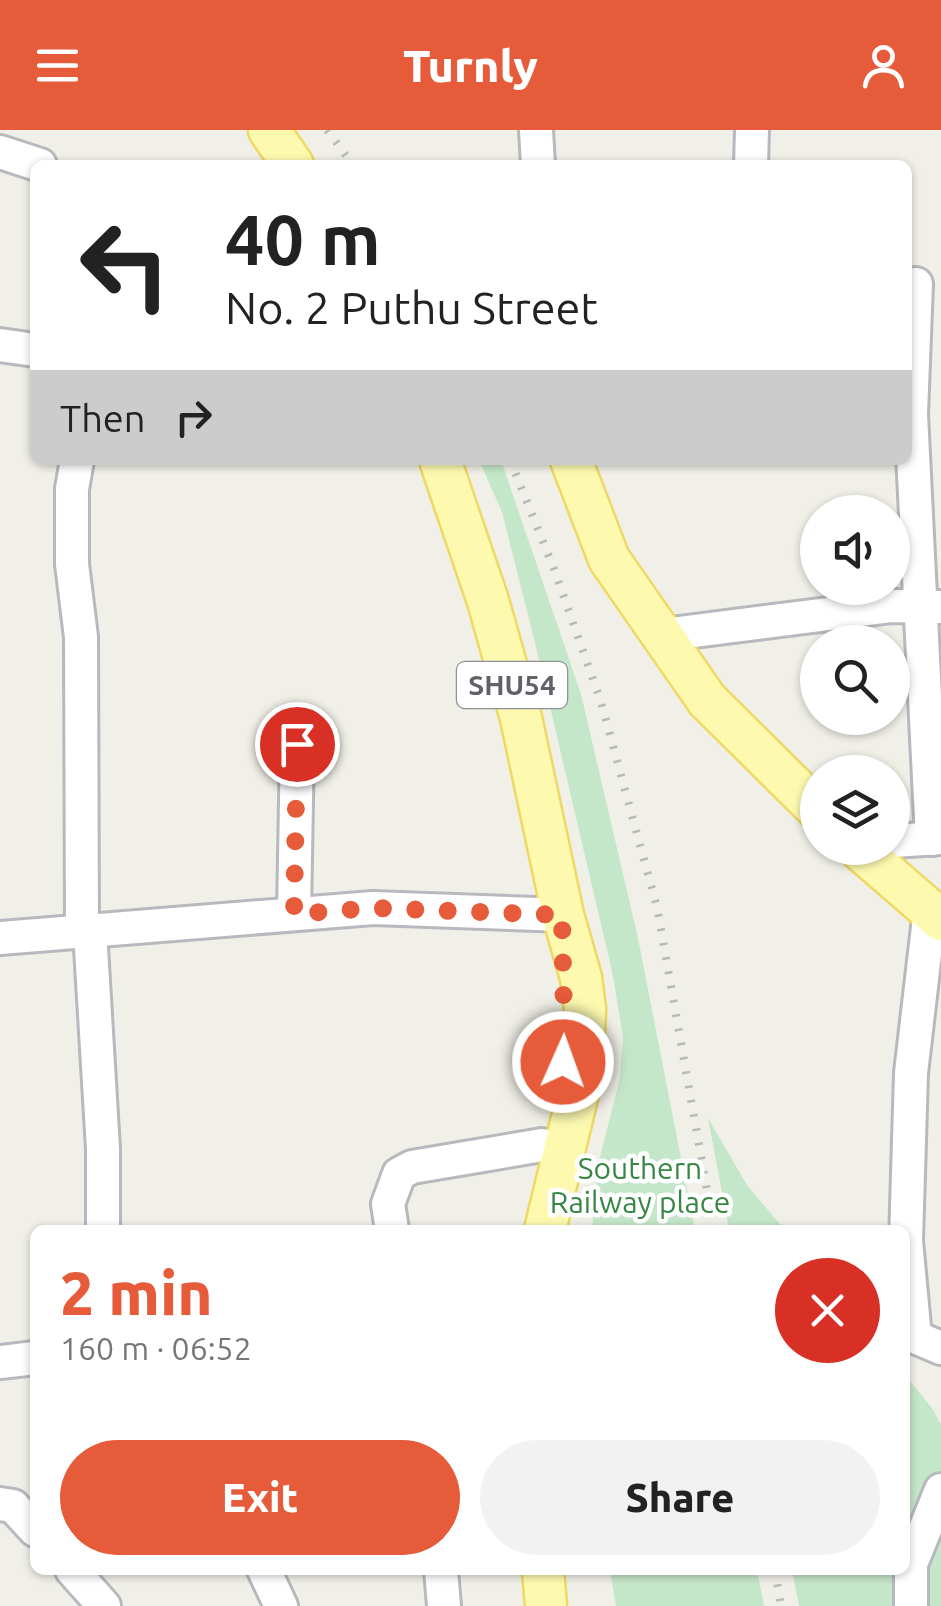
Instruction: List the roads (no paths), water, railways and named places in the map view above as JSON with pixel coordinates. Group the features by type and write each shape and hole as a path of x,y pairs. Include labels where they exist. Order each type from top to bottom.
{"main road":[{"path":"269,130 289,160"},
{"name":"SHU54","path":"442,465 488,601 516,702 562,915 581,978 585,1009 582,1076 546,1225"},
{"path":"573,465 609,559 708,700 800,792"},
{"path":"878,865 936,915"},
{"name":"SHU54","path":"519,1225 563,1062 562,915"},
{"path":"543,1575 546,1606"},
{"path":"569,1575 572,1606"}],"street":[{"path":"536,130 538,160"},
{"path":"751,160 752,130"},
{"path":"0,152 30,162"},
{"path":"910,840 936,838 920,414 921,282"},
{"path":"0,345 30,349"},
{"path":"75,465 72,564 81,637 86,931 103,1149 104,1225"},
{"path":"663,635 892,606 930,606"},
{"path":"294,914 297,744"},
{"path":"0,938 373,908 562,915"},
{"path":"906,1225 911,1073 936,915"},
{"path":"391,1225 388,1204 399,1174 412,1167 542,1144"},
{"path":"910,1289 914,1337 941,1348"},
{"path":"0,1362 30,1359"},
{"path":"911,1606 911,1564 941,1490"},
{"path":"76,1575 104,1606"},
{"path":"266,1575 281,1606"},
{"path":"441,1575 444,1606"}],"railway":[{"path":"327,130 349,160"},
{"path":"512,465 601,702 657,907 713,1225"},
{"path":"776,1575 781,1606"}],"park label":[{"name":"Southern Railway place","path":"640,1186"}]}
